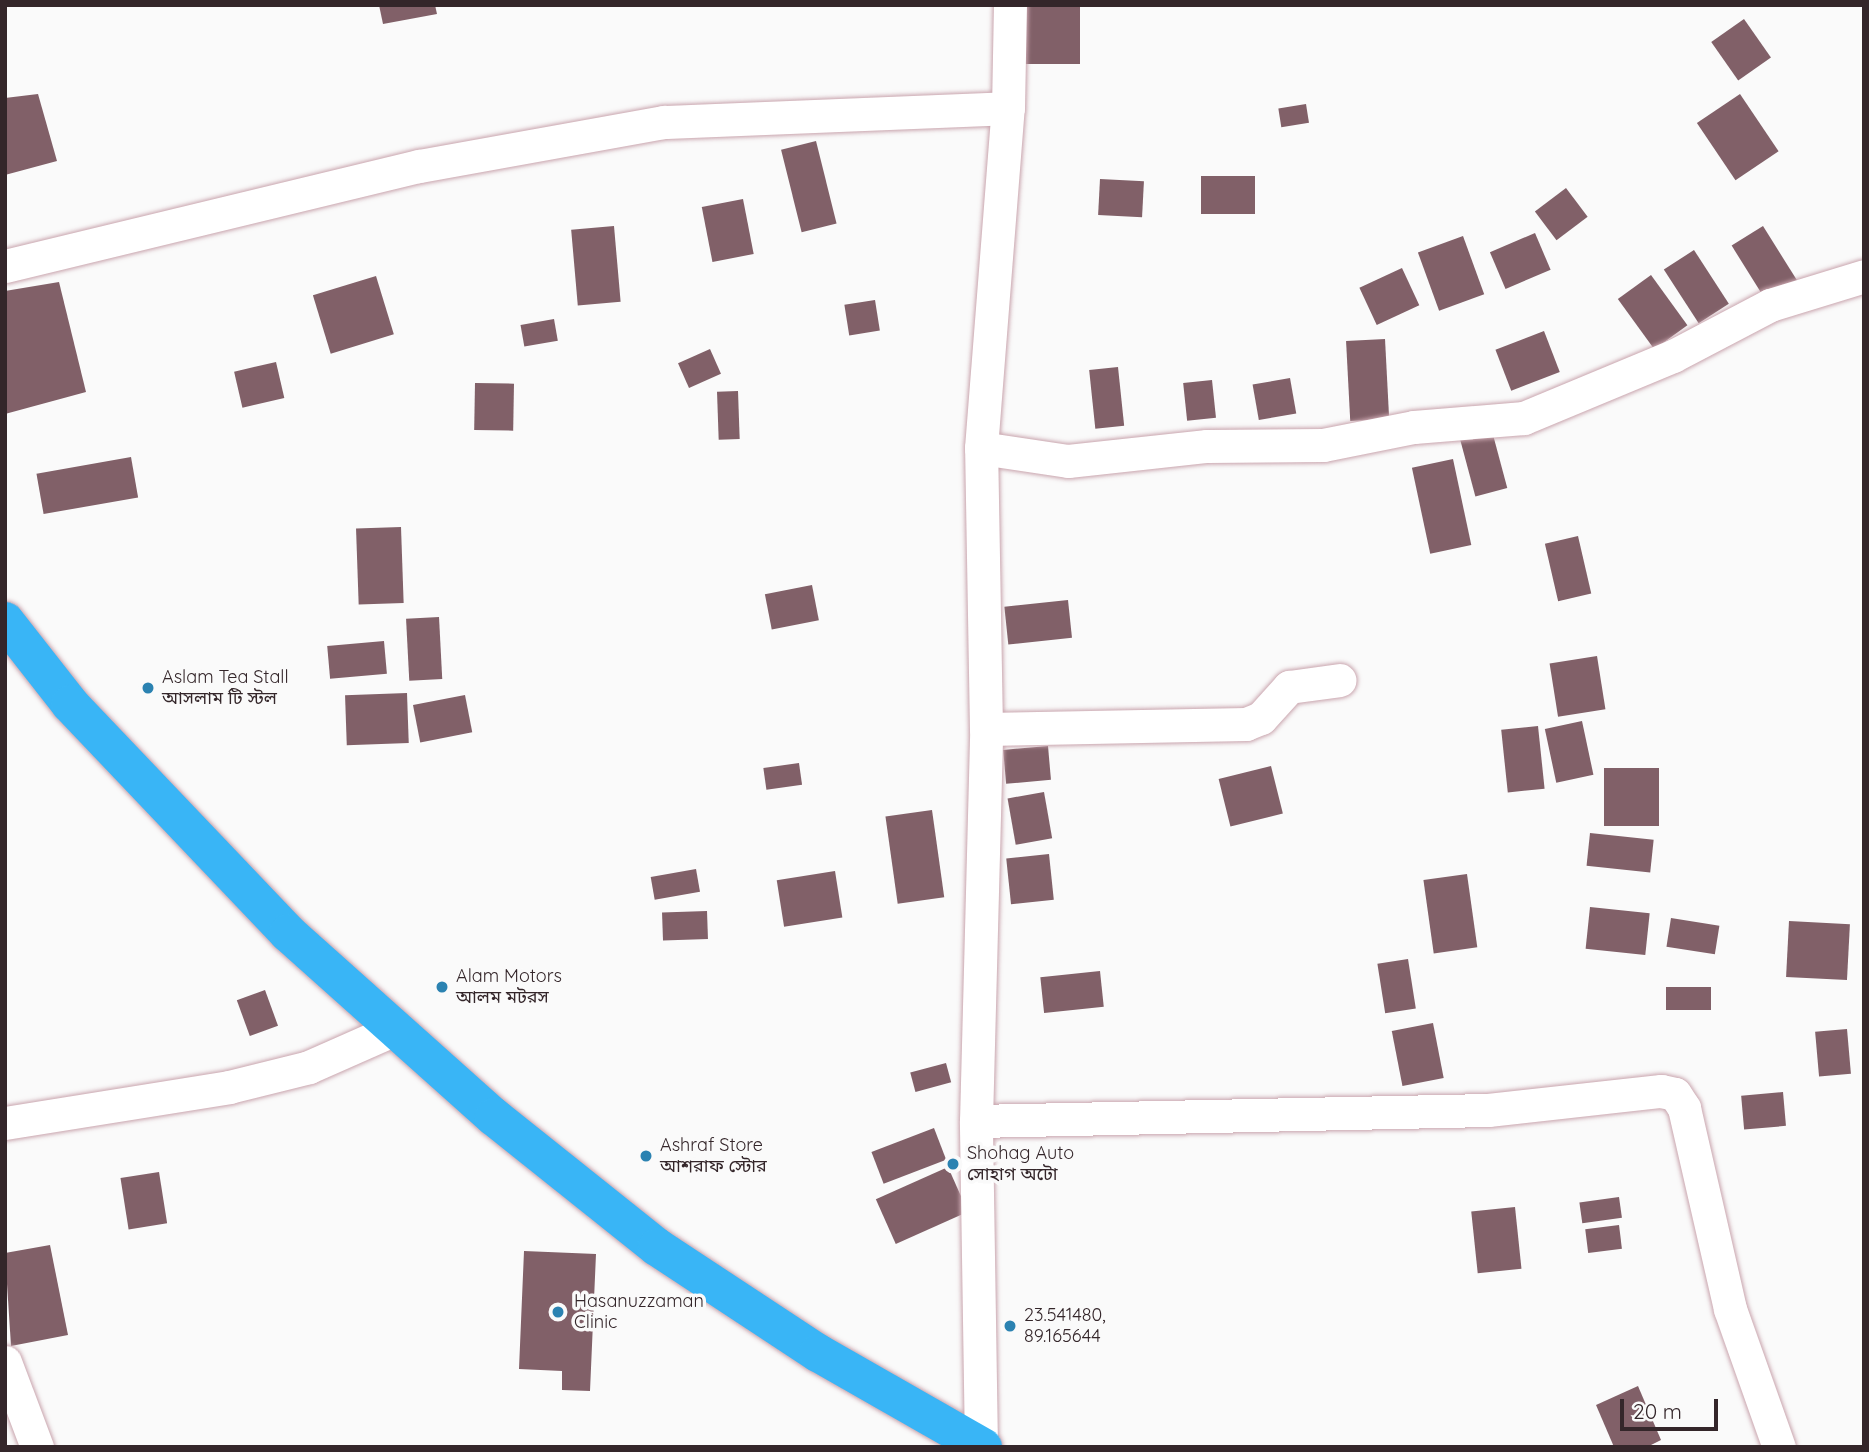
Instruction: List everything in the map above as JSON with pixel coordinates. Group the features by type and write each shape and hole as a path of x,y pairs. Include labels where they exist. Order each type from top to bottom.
{"highway":[{"path":"5,621 70,704 288,933 393,1030 657,1247 818,1353 981,1446"}],"street":[{"path":"981,1446 976,1121 986,729 981,448 1008,108 1010,5"},
{"path":"5,266 419,166 664,122 1008,108"},
{"path":"981,448 1068,461 1207,446 1323,445 1414,427 1524,418 1673,356 1770,304 1864,276"},
{"path":"986,729 1246,724 1261,718 1289,687 1340,680"},
{"path":"5,1123 229,1087 309,1067 393,1030"},
{"path":"976,1121 1475,1110 1661,1091 1675,1094 1684,1108 1730,1309 1779,1447"},
{"path":"5,1362 37,1447"}],"building":[{"path":"379,5 435,5 437,14 383,24"},
{"path":"1018,5 1080,5 1080,64 1018,64"},
{"path":"1744,19 1771,58 1738,80 1711,42"},
{"path":"38,94 57,161 5,175 5,98"},
{"path":"1740,94 1779,151 1735,180 1697,123"},
{"path":"1306,104 1309,123 1281,127 1278,108"},
{"path":"816,141 837,223 802,232 781,150"},
{"path":"1201,176 1255,176 1255,214 1201,214"},
{"path":"1100,179 1144,181 1142,217 1098,215"},
{"path":"1566,188 1588,217 1557,240 1535,211"},
{"path":"743,199 754,254 712,262 702,207"},
{"path":"614,226 621,302 578,305 571,230"},
{"path":"1763,226 1797,281 1766,301 1732,246"},
{"path":"1535,233 1551,270 1506,289 1490,252"},
{"path":"1463,236 1484,294 1439,311 1418,252"},
{"path":"1694,250 1729,304 1699,323 1664,270"},
{"path":"1402,268 1419,305 1377,325 1359,288"},
{"path":"1651,275 1687,325 1654,349 1618,299"},
{"path":"376,276 394,334 331,354 313,295"},
{"path":"59,282 86,392 5,414 5,291"},
{"path":"875,300 880,331 849,335 844,305"},
{"path":"554,319 558,341 524,347 521,325"},
{"path":"1544,331 1560,372 1511,391 1495,350"},
{"path":"1385,339 1389,419 1350,421 1346,341"},
{"path":"710,349 721,374 689,388 678,363"},
{"path":"276,362 284,398 242,408 234,372"},
{"path":"1118,367 1124,426 1095,429 1089,370"},
{"path":"1290,378 1296,413 1259,420 1253,385"},
{"path":"1212,380 1216,418 1187,421 1183,383"},
{"path":"475,383 514,384 513,431 474,430"},
{"path":"738,391 740,439 719,440 717,392"},
{"path":"1492,431 1507,488 1475,497 1460,440"},
{"path":"131,457 138,497 44,514 36,474"},
{"path":"1453,459 1471,545 1430,554 1412,468"},
{"path":"401,527 404,603 359,605 356,529"},
{"path":"1578,536 1591,593 1558,601 1545,544"},
{"path":"812,585 819,620 772,629 765,594"},
{"path":"1068,600 1072,638 1008,644 1004,607"},
{"path":"439,617 442,679 409,681 406,619"},
{"path":"384,641 387,674 330,679 327,646"},
{"path":"1597,656 1605,709 1558,717 1550,664"},
{"path":"407,693 409,743 347,745 345,695"},
{"path":"465,695 472,732 420,742 413,705"},
{"path":"1582,721 1593,775 1556,783 1545,729"},
{"path":"1538,726 1545,789 1508,793 1501,730"},
{"path":"1048,746 1051,780 1006,784 1003,750"},
{"path":"799,763 802,785 766,790 763,768"},
{"path":"1271,766 1283,814 1230,827 1219,779"},
{"path":"1604,768 1659,768 1659,826 1604,826"},
{"path":"1044,792 1052,838 1016,845 1008,798"},
{"path":"932,810 944,897 898,904 885,817"},
{"path":"1590,833 1654,840 1650,873 1587,866"},
{"path":"1049,854 1054,900 1011,904 1006,858"},
{"path":"696,869 700,892 655,900 651,877"},
{"path":"835,871 842,917 784,927 777,880"},
{"path":"1467,874 1477,947 1434,953 1423,880"},
{"path":"1590,907 1650,913 1645,955 1586,949"},
{"path":"707,911 708,939 663,941 662,913"},
{"path":"1671,918 1719,926 1715,954 1666,947"},
{"path":"1789,921 1850,924 1847,980 1786,977"},
{"path":"1408,959 1416,1008 1385,1013 1377,964"},
{"path":"1100,971 1104,1007 1044,1013 1040,977"},
{"path":"1666,987 1711,987 1711,1010 1666,1010"},
{"path":"265,990 278,1026 250,1036 237,1000"},
{"path":"1433,1023 1444,1078 1402,1086 1392,1031"},
{"path":"1847,1029 1851,1074 1819,1077 1815,1032"},
{"path":"946,1063 951,1082 915,1092 910,1073"},
{"path":"1783,1092 1786,1126 1744,1130 1741,1096"},
{"path":"934,1128 946,1160 884,1184 871,1152"},
{"path":"948,1167 968,1212 896,1244 876,1199"},
{"path":"159,1172 167,1223 129,1229 120,1178"},
{"path":"1619,1197 1622,1218 1582,1223 1579,1203"},
{"path":"1515,1207 1521,1269 1478,1273 1471,1212"},
{"path":"1619,1225 1622,1249 1588,1253 1585,1229"},
{"path":"50,1245 68,1335 11,1346 5,1253"},
{"name":"Hasanuzzaman Clinic","path":"524,1251 596,1254 590,1391 562,1390 562,1371 519,1369"},
{"path":"1638,1386 1661,1440 1647,1447 1614,1447 1596,1405"}],"place":[{"name":"Aslam Tea Stall আসলাম টি স্টল","path":"148,688"},
{"name":"Alam Motors আলম মটরস","path":"442,987"},
{"name":"Ashraf Store আশরাফ স্টোর","path":"646,1156"},
{"name":"Shohag Auto সোহাগ অটো","path":"953,1164"},
{"name":"Hasanuzzaman Clinic","path":"558,1312"},
{"name":"23.541480, 89.165644","path":"1010,1326"}]}
